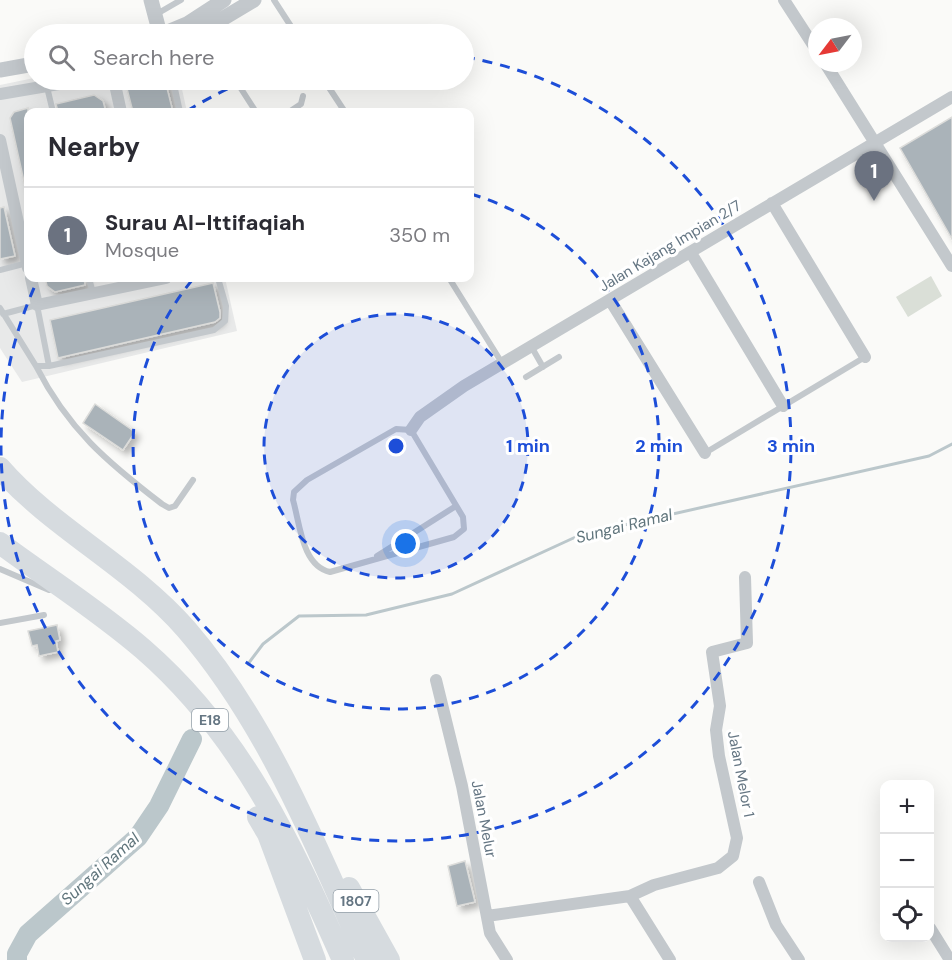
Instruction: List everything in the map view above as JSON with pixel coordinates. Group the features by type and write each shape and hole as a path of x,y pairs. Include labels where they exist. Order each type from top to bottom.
{"highway":[{"name":"E18","path":"0,468 48,512 136,579 185,629 223,677 272,757 317,848 367,960"},
{"name":"E18","path":"0,543 143,649 187,693 228,740 263,794 296,854 343,960"},
{"path":"143,649 222,754 268,834 315,960"},
{"name":"1807","path":"317,848 340,872 389,960"}],"street":[{"path":"143,0 149,24"},
{"path":"187,24 224,0"},
{"path":"214,24 254,0"},
{"path":"784,0 808,37"},
{"path":"153,7 159,24"},
{"path":"0,70 24,66"},
{"path":"831,72 952,266"},
{"path":"0,94 27,90"},
{"path":"116,90 120,108"},
{"name":"Jalan Kajang Impian 2/7","path":"411,430 420,417 502,363 952,97"},
{"path":"0,140 24,248"},
{"path":"772,203 865,357"},
{"path":"691,253 783,406"},
{"path":"31,282 37,305 142,282"},
{"path":"610,300 705,453"},
{"name":"Jalan Melor 1","path":"487,916 630,896 654,885 718,868 736,851 737,838 718,747 716,730 720,706 712,652 747,643 745,578"},
{"name":"Jalan Melur","path":"436,680 462,786 489,933 507,960"},
{"path":"759,882 776,925 799,960"},
{"path":"630,896 670,960"},
{"path":"934,934 950,960"}],"lane":[{"path":"153,7 181,0"},
{"path":"274,0 290,24"},
{"path":"48,90 52,108"},
{"path":"175,90 179,108"},
{"path":"242,90 253,108"},
{"path":"331,90 342,108"},
{"path":"296,108 301,104 303,96"},
{"path":"0,270 24,267"},
{"path":"90,282 93,293"},
{"path":"36,366 49,366 214,330 225,321 227,314 219,282"},
{"path":"451,282 502,363"},
{"path":"49,366 37,305 2,311 48,388 89,444 111,465 169,508 176,506 193,480"},
{"path":"531,346 543,367"},
{"path":"526,377 559,357"},
{"path":"705,453 865,357"},
{"path":"396,429 411,430 456,506 464,523 464,529 454,537 330,572 316,565 309,556 293,500 294,492 308,480 396,429"},
{"path":"372,560 456,506"},
{"path":"0,569 88,606"},
{"path":"0,623 44,615"}],"shaded area":[{"path":"24,80 24,90 182,90 186,108 24,108 24,282 226,282 237,331 22,382 0,348 0,85"},
{"path":"931,276 942,296 908,317 896,297"}],"building":[{"path":"127,90 168,90 172,108 132,108"},
{"path":"94,95 103,101 105,108 57,108 56,104"},
{"path":"24,109 24,181 10,118 14,112"},
{"path":"952,117 952,239 900,148"},
{"path":"4,207 15,256 0,259 0,208"},
{"path":"46,282 85,282 85,285 55,292 47,286"},
{"path":"213,283 220,312 220,318 215,322 58,358 50,320"},
{"path":"95,404 135,432 123,450 83,423"},
{"path":"57,625 60,640 56,641 58,652 39,656 37,645 32,646 28,631"},
{"path":"465,861 475,902 457,906 448,866"}],"waterway":[{"name":"Sungai Ramal","path":"248,664 263,644 299,616 366,615 452,594 580,535 929,456 952,444"},
{"name":"Sungai Ramal","path":"17,960 17,954 28,934 138,837 159,806 192,739"}],"place":[{"name":"Surau Al-Ittifaqiah","path":"874,201"}]}
